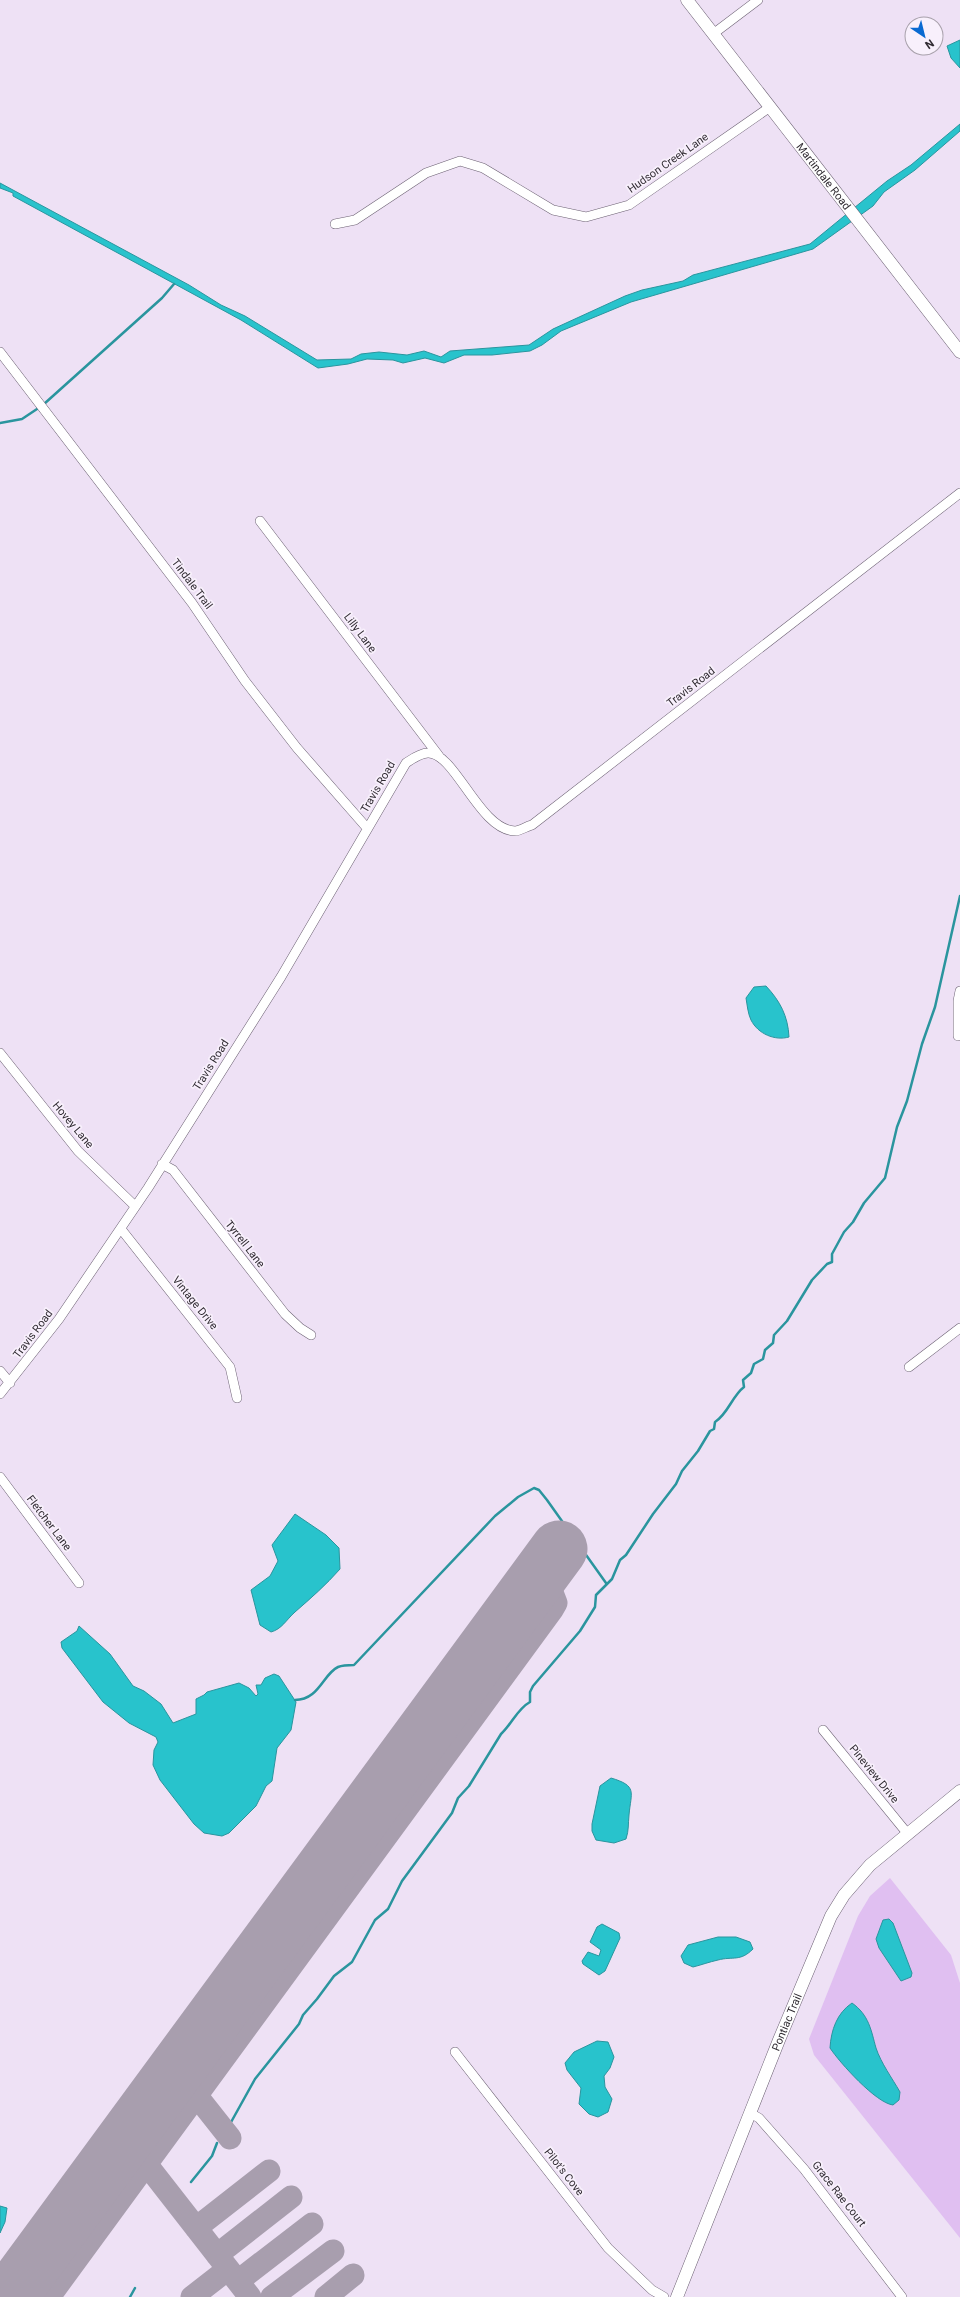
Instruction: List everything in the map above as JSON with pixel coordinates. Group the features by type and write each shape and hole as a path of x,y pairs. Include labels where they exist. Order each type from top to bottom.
{"main road":[{"name":"Martindale Road","path":"687,0 960,352"},
{"name":"Pontiac Trail","path":"677,2297 816,1948 831,1916 844,1894 870,1865 907,1833 960,1792"}],"street":[{"path":"713,34 758,0"},
{"name":"Hudson Creek Lane","path":"335,224 355,220 426,173 460,161 483,168 553,210 586,217 629,205 770,106"},
{"name":"Tindale Trail","path":"0,352 192,603 245,680 296,748 367,828"},
{"name":"Travis Road","path":"0,1394 59,1319 121,1229 281,977 406,763 417,756 428,753 434,754 441,759 481,808 497,823 505,828 516,831 532,824 960,493"},
{"name":"Lilly Lane","path":"260,521 441,759"},
{"path":"958,1036 958,1001 960,991"},
{"name":"Hovey Lane","path":"0,1053 78,1150 135,1206"},
{"name":"Tyrrell Lane","path":"162,1164 172,1170 285,1314 300,1328 311,1335"},
{"name":"Vintage Drive","path":"121,1229 230,1367 238,1398"},
{"path":"909,1367 960,1328"},
{"path":"0,1371 10,1383"},
{"name":"Fletcher Lane","path":"0,1477 79,1583"},
{"name":"Pineview Drive","path":"823,1730 907,1833"},
{"name":"Pilot's Cove","path":"455,2052 608,2248 652,2290 664,2297"},
{"name":"Grace Rae Court","path":"750,2114 759,2118 768,2126 804,2169 902,2297"}],"shaded area":[{"path":"890,1878 951,1955 960,1983 960,2238 814,2055 809,2039 858,1916 870,1896"}],"water":[{"path":"960,40 960,68 951,58 947,46"},
{"path":"960,124 960,131 915,170 884,192 873,206 813,249 631,302 561,331 542,345 530,351 492,355 464,355 444,363 425,358 403,363 393,360 367,359 348,364 318,368 241,320 13,196 13,193 0,188 0,183 189,285 221,305 245,316 317,360 351,359 361,354 379,352 407,355 424,351 441,357 450,351 529,345 553,329 625,296 642,290 683,281 693,275 810,244 887,181 911,165"},
{"path":"766,986 782,1009 787,1022 789,1037 778,1038 762,1033 751,1020 746,998 754,987"},
{"path":"295,1514 326,1535 339,1548 340,1569 281,1626 275,1631 271,1632 260,1625 251,1590 270,1576 278,1561 272,1545"},
{"path":"79,1626 110,1654 133,1686 144,1691 161,1704 173,1723 196,1714 196,1699 207,1692 239,1683 249,1688 256,1696 258,1694 256,1685 261,1685 265,1678 274,1674 279,1676 296,1702 291,1730 277,1748 272,1781 266,1786 256,1806 229,1833 222,1836 204,1833 194,1824 160,1780 153,1765 154,1750 158,1742 156,1737 129,1723 103,1702 62,1648 61,1642 77,1631"},
{"path":"611,1778 625,1784 631,1791 626,1839 614,1843 596,1840 592,1831 592,1824 600,1786"},
{"path":"889,1919 893,1923 912,1973 911,1977 901,1981 879,1948 876,1939 883,1920"},
{"path":"602,1924 619,1933 620,1938 605,1971 599,1975 583,1964 582,1961 588,1952 599,1956 601,1950 590,1942 597,1927"},
{"path":"718,1937 736,1937 750,1942 753,1949 744,1956 718,1960 693,1967 684,1963 681,1956 688,1945"},
{"path":"852,2003 866,2018 871,2029 878,2054 900,2092 899,2100 893,2105 886,2103 868,2090 850,2072 830,2048 833,2028 842,2012"},
{"path":"597,2041 608,2042 614,2057 610,2068 604,2076 605,2087 612,2099 608,2112 598,2117 589,2114 579,2104 581,2088 567,2070 565,2063 574,2052"},
{"path":"0,2206 7,2208 5,2222 0,2233"}],"waterway":[{"path":"44,404 162,298 174,284"},
{"path":"0,423 22,419 40,407"},
{"path":"230,2124 255,2079 299,2024 303,2015 334,1976 352,1962 375,1920 388,1909 402,1881 452,1813 458,1798 469,1786 501,1734 525,1705 530,1702 530,1692 533,1686 580,1631 595,1607 596,1595 612,1579 620,1560 626,1555 653,1514 676,1484 682,1471 698,1451 710,1431 714,1429 715,1422 744,1387 743,1380 751,1373 754,1364 763,1359 765,1350 773,1343 774,1335 787,1321 812,1280 827,1264 832,1262 832,1254 844,1232 853,1222 864,1203 885,1178 897,1127 907,1101 922,1044 935,1007 960,896"},
{"path":"295,1700 310,1696 328,1675 338,1667 344,1665 354,1665 495,1516 518,1497 534,1488 539,1490 547,1500 606,1583"},
{"path":"191,2182 212,2156 217,2143"},
{"path":"130,2297 135,2288"}],"taxiway":[{"path":"49,2297 552,1610 556,1603 551,1590 538,1578"},
{"path":"513,1612 537,1629"},
{"path":"339,1848 363,1867"},
{"path":"196,2095 230,2138"},
{"path":"126,2138 250,2297"},
{"path":"196,2228 269,2171"},
{"path":"217,2255 291,2197"},
{"path":"238,2281 312,2224"},
{"path":"272,2297 333,2251"},
{"path":"192,2297 228,2269"},
{"path":"326,2297 353,2275"}],"runway":[{"path":"9,2297 559,1549"}]}
